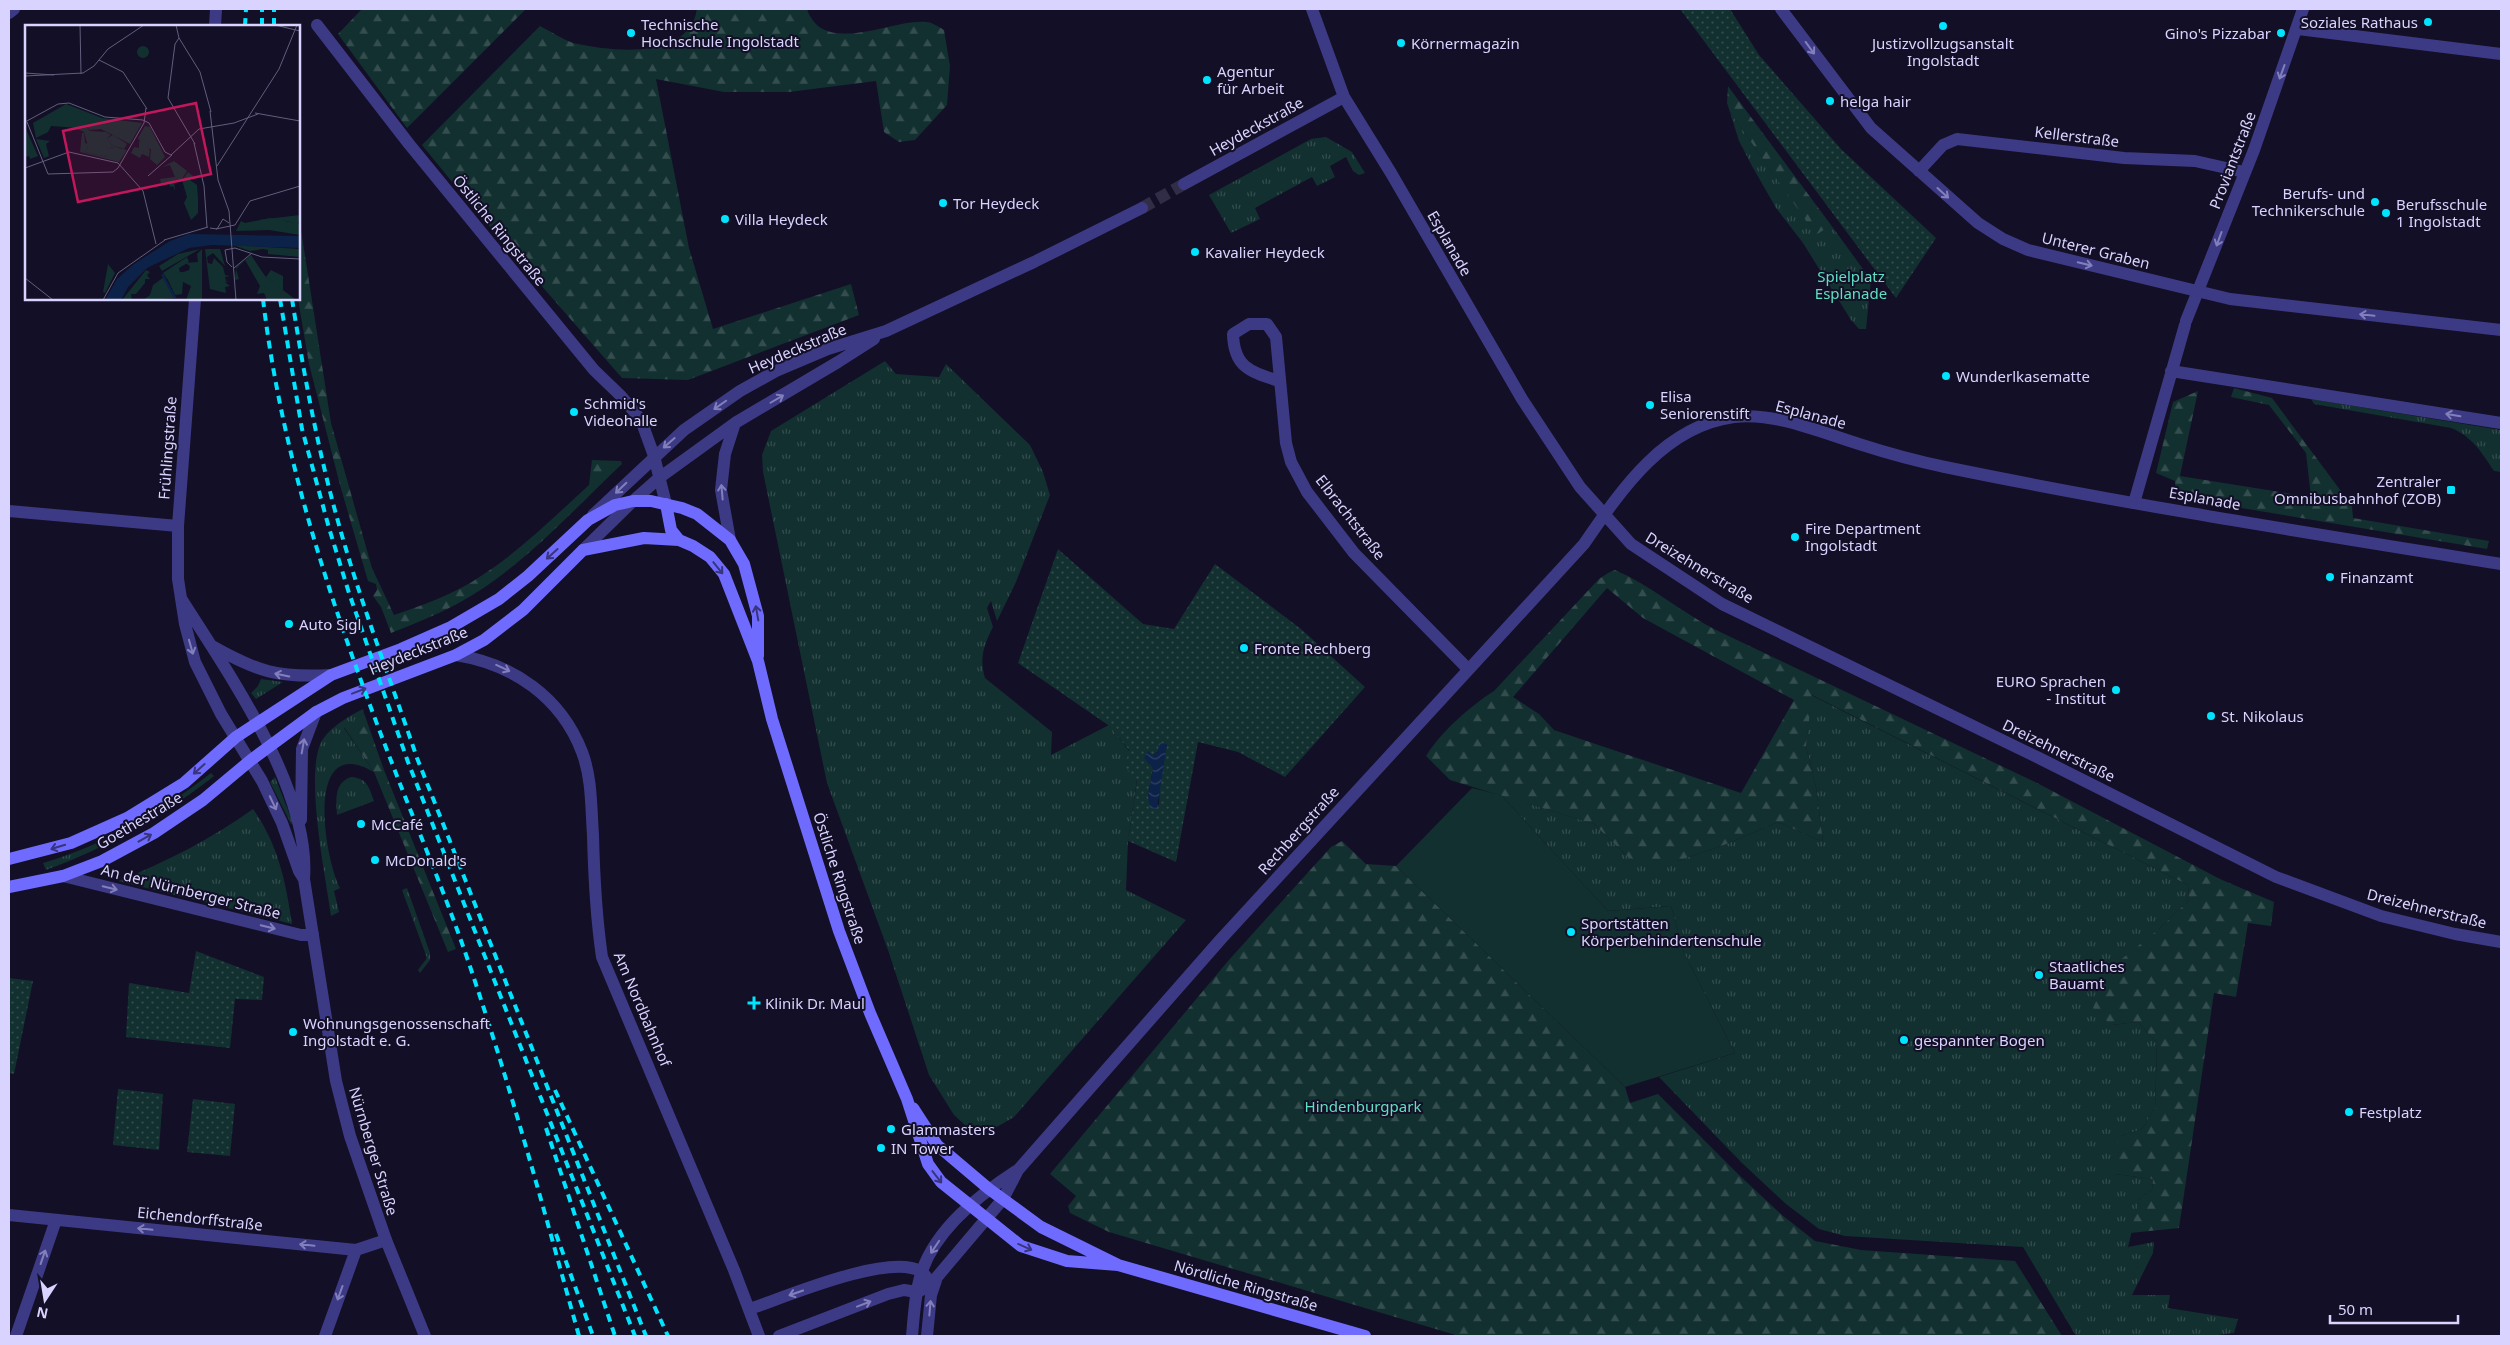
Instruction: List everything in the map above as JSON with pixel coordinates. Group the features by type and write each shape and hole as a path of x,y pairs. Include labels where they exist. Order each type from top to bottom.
{"main road":[{"name":"Heydeckstraße","path":"257,724 331,675 401,649 451,627 499,599 528,576 588,520 615,505 633,501 666,504"},
{"name":"Östliche Ringstraße","path":"666,504 697,514 730,540 744,564 758,616 758,661"},
{"path":"666,504 671,530 679,540"},
{"path":"583,550 644,538 679,540"},
{"name":"Östliche Ringstraße","path":"679,540 710,557 724,574 758,661 772,719 839,930 870,1013 907,1099 928,1164 941,1182 986,1219"},
{"name":"Heydeckstraße","path":"269,746 316,712 343,698 456,655 506,625 583,550"},
{"name":"Goethestraße","path":"9,859 71,843 126,818 184,783 236,737 257,724"},
{"name":"Goethestraße","path":"9,886 63,876 102,861 154,832 203,800 269,746"},
{"name":"Östliche Ringstraße","path":"907,1099 937,1145 1003,1199"},
{"name":"Nördliche Ringstraße","path":"1003,1199 1041,1227 1118,1265 1365,1336"},
{"name":"Nördliche Ringstraße","path":"986,1219 1021,1246 1043,1255 1067,1261 1118,1265"}],"street":[{"path":"9,13 14,9"},
{"path":"215,25 216,9"},
{"name":"Esplanade","path":"1312,9 1344,97 1391,173 1527,408 1572,477 1604,515 1642,468 1676,440 1708,423 1735,417 1761,418 1789,423 1945,467 2134,503 2501,564"},
{"name":"Unterer Graben","path":"1781,9 1872,128 1978,223 2003,240 2028,250 2230,299 2501,330"},
{"name":"Proviantstraße","path":"2134,503 2185,323 2200,291 2304,9"},
{"name":"Östliche Ringstraße","path":"317,25 416,152 576,348 641,420 654,456 666,504"},
{"path":"2298,29 2501,54"},
{"name":"Heydeckstraße","path":"1184,184 1344,97"},
{"name":"Kellerstraße","path":"1919,171 1943,145 1957,139 2124,158 2195,161 2244,172"},
{"name":"Heydeckstraße","path":"588,520 654,456 684,430 740,391 776,371 828,349 886,330 1034,262 1142,208"},
{"name":"Frühlingstraße","path":"195,300 178,526 177,557 182,600 189,644 196,662 236,737 251,760"},
{"name":"Elbrachtstraße","path":"1279,381 1254,372 1239,361 1233,349 1233,334 1249,324 1267,324 1276,337 1286,443 1291,462 1307,492 1354,553 1468,669"},
{"name":"Heydeckstraße","path":"659,478 735,423 838,362 886,330"},
{"path":"2171,371 2501,423"},
{"path":"730,540 721,490 725,454 735,423"},
{"path":"583,550 659,478"},
{"path":"9,511 178,526"},
{"name":"Rechbergstraße","path":"932,1285 946,1264 1003,1199 1018,1170 1221,939 1584,544 1604,515"},
{"name":"Dreizehnerstraße","path":"1604,515 1631,544 1722,604 2033,754 2276,877 2381,916 2455,934 2501,942"},
{"name":"Frühlingstraße","path":"182,600 210,644 269,746"},
{"path":"210,644 234,660 261,670 295,677 331,675"},
{"name":"Am Nordbahnhof","path":"456,655 482,659 506,668 539,690 568,725 582,752 588,776 592,812 596,922 602,957 750,1309 759,1336"},
{"path":"301,830 302,749 316,712"},
{"name":"Nürnberger Straße","path":"269,746 301,830 305,856 304,879 336,1082 350,1136 386,1240 425,1336"},
{"name":"Nürnberger Straße","path":"251,760 282,822 299,871 304,879"},
{"name":"An der Nürnberger Straße","path":"63,876 301,935 313,935"},
{"name":"Rechbergstraße","path":"912,1336 917,1292 922,1271 938,1243 969,1205 989,1188 1018,1170"},
{"name":"Eichendorffstraße","path":"9,1215 356,1250 386,1240"},
{"path":"16,1336 56,1220"},
{"path":"325,1336 356,1250"},
{"path":"750,1309 843,1277 883,1267 904,1266 922,1271 932,1285 927,1336"},
{"path":"779,1336 896,1292 917,1292 932,1285"}],"green space":[{"path":"362,9 526,9 407,128 338,34"},
{"path":"697,9 807,9 815,23 828,31 843,34 912,22 931,23 944,30 950,66 947,105 915,140 899,142 884,132 876,81 789,92 724,92 656,79 689,248 713,329 851,284 859,315 688,380 622,378 471,205 422,145 540,26 573,43 612,49 649,48 666,44 680,37 691,25"},
{"path":"1680,9 1730,9 1759,55 1841,149 1936,238 1896,298"},
{"path":"1728,86 1831,225 1816,235 1730,112 1727,103"},
{"name":"Spielplatz Esplanade","path":"1730,112 1816,234 1831,225 1871,280 1866,329 1859,329 1851,320 1803,243 1776,208 1739,141"},
{"path":"1326,137 1352,152 1365,173 1359,175 1353,171 1346,157 1330,166 1335,177 1317,186 1312,177 1255,208 1260,219 1231,233 1209,195 1311,139"},
{"path":"300,223 331,423 372,568 394,615 450,594 496,566 537,533 589,485 592,460 621,461 622,464 544,539 502,574 457,604 391,633 381,607 373,596 377,590 376,584 368,581 340,485 309,364 298,300 300,300"},
{"path":"885,361 896,374 939,377 946,364 1030,445 1043,472 1050,495 1016,582 997,621 991,601 987,608 993,627 983,652 982,664 985,678 1052,732 1051,755 1109,725 1129,751 1137,779 1128,841 1126,890 1186,920 1014,1117 995,1128 983,1130 965,1125 954,1115 929,1075 888,950 827,783 763,472 762,455 771,431"},
{"path":"2234,388 2272,398 2352,506 2353,518 2489,541 2487,549 2176,497 2175,481 2156,473 2173,402 2198,391 2180,476 2311,497 2306,453 2269,405 2231,397"},
{"path":"2311,399 2501,430 2501,472 2494,471 2471,440 2451,428 2314,404"},
{"path":"1058,549 1143,624 1174,629 1215,564 1301,629 1365,687 1285,777 1238,752 1198,742 1176,862 1128,841 1137,780 1125,767 1129,750 1108,725 1018,663","holes":["1167,744 1160,774 1159,805 1148,796 1153,768 1148,752 1152,756"]},
{"path":"1615,570 1628,576 1714,629 2037,783 2220,879 2274,902 2271,926 2248,923 2236,997 2214,993 2179,1228 2130,1233 2140,1197 2152,1190 2153,1179 2115,1174 2111,1155 2121,1136 2142,1129 2155,1108 2157,1043 2138,1022 2111,1025 2093,1008 2108,970 2159,929 2189,900 2188,885 1812,695 1806,746 1816,787 1823,842 1778,822 1724,845 1677,861 1640,863 1628,857 1594,824 1450,780 1426,756 1448,729 1475,704 1494,691 1599,579","holes":["1607,588 1643,618 1794,700 1741,793 1554,730 1539,714 1513,697"]},
{"path":"261,679 283,682 256,699 251,693 258,686"},
{"path":"1811,695 2188,885 2189,900 2159,929 2111,1025 2138,1022 2157,1043 2155,1108 2142,1129 2121,1136 2115,1174 2153,1179 2152,1190 2140,1197 2128,1247 2154,1242 2153,1253 2132,1295 2170,1295 2168,1308 2238,1319 2234,1333 2210,1336 2076,1336 2023,1247 1845,1236 1819,1229 1786,1204 1741,1162 1659,1077 1735,1053 1684,953 1671,906 1608,911 1501,795 1594,824 1628,857 1677,861 1724,845 1778,822 1823,842 1816,787 1806,746"},
{"path":"363,709 364,713 344,728 374,772 352,764 337,768 328,783 325,803 325,827 334,872 340,888 334,891 339,912 331,916 315,798 317,754 323,739 331,730"},
{"path":"364,713 384,770 456,949 448,952 374,772 344,727"},
{"path":"211,773 214,776 190,794 131,831 90,852 46,870 43,863 88,847 132,826 172,801"},
{"path":"275,777 293,823 291,824 270,782"},
{"path":"351,777 361,779 367,784 374,801 337,815 337,792 342,783"},
{"name":"Sportstätten Körperbehindertenschule","path":"1472,788 1501,795 1608,911 1671,906 1684,953 1735,1053 1625,1087 1396,866"},
{"path":"253,809 269,836 280,864 292,924 118,881 188,849"},
{"name":"Hindenburgpark","path":"1342,841 1366,864 1396,866 1625,1087 1630,1103 1658,1094 1738,1174 1782,1215 1815,1241 1861,1250 2015,1261 2062,1336 1459,1336 1109,1232 1070,1213 1068,1206 1076,1196 1050,1174 1228,961 1331,847"},
{"path":"407,888 430,953 430,960 420,973 418,970 427,958 402,890"},
{"path":"196,951 264,977 262,1000 235,999 230,1048 126,1037 129,983 189,993"},
{"path":"9,978 33,981 14,1074 9,1073"},
{"path":"118,1089 163,1094 159,1150 113,1145"},
{"path":"193,1099 235,1104 230,1156 187,1152"}],"water":[{"path":"1159,743 1167,744 1157,809 1150,808 1148,796 1153,768 1144,758 1148,751 1152,755 1158,752"}],"tunnel":[{"path":"1142,208 1184,184"}],"railway":[{"path":"245,25 246,9"},
{"path":"262,9 262,25"},
{"path":"274,9 274,25"},
{"path":"263,300 283,420 314,539 332,598 373,714 448,904 480,997 524,1142 579,1336"},
{"path":"280,300 302,429 349,593 408,762 635,1336"},
{"path":"292,300 324,469 366,613 417,758 646,1336"},
{"path":"555,1090 668,1336"},
{"path":"546,1128 615,1336"},
{"path":"556,1234 593,1336"}],"place":[{"name":"Soziales Rathaus","path":"2428,22"},
{"name":"Justizvollzugsanstalt Ingolstadt","path":"1943,26"},
{"name":"Technische Hochschule Ingolstadt","path":"631,33"},
{"name":"Gino's Pizzabar","path":"2281,33"},
{"name":"Körnermagazin","path":"1401,43"},
{"name":"Agentur für Arbeit","path":"1207,80"},
{"name":"helga hair","path":"1830,101"},
{"name":"Berufs- und Technikerschule","path":"2375,202"},
{"name":"Tor Heydeck","path":"943,203"},
{"name":"Berufsschule 1 Ingolstadt","path":"2386,213"},
{"name":"Villa Heydeck","path":"725,219"},
{"name":"Kavalier Heydeck","path":"1195,252"},
{"name":"Wunderlkasematte","path":"1946,376"},
{"name":"Elisa Seniorenstift","path":"1650,405"},
{"name":"Schmid's Videohalle","path":"574,412"},
{"name":"Zentraler Omnibusbahnhof (ZOB)","path":"2451,490"},
{"name":"Fire Department Ingolstadt","path":"1795,537"},
{"name":"Finanzamt","path":"2330,577"},
{"name":"Auto Sigl","path":"289,624"},
{"name":"Fronte Rechberg","path":"1244,648"},
{"name":"EURO Sprachen - Institut","path":"2116,690"},
{"name":"St. Nikolaus","path":"2211,716"},
{"name":"McCafé","path":"361,824"},
{"name":"McDonald's","path":"375,860"},
{"name":"Sportstätten Körperbehindertenschule","path":"1571,932"},
{"name":"Staatliches Bauamt","path":"2039,975"},
{"name":"Klinik Dr. Maul","path":"754,1003"},
{"name":"Wohnungsgenossenschaft Ingolstadt e. G.","path":"293,1032"},
{"name":"gespannter Bogen","path":"1904,1040"},
{"name":"Festplatz","path":"2349,1112"},
{"name":"Glammasters","path":"891,1129"},
{"name":"IN Tower","path":"881,1148"}]}
